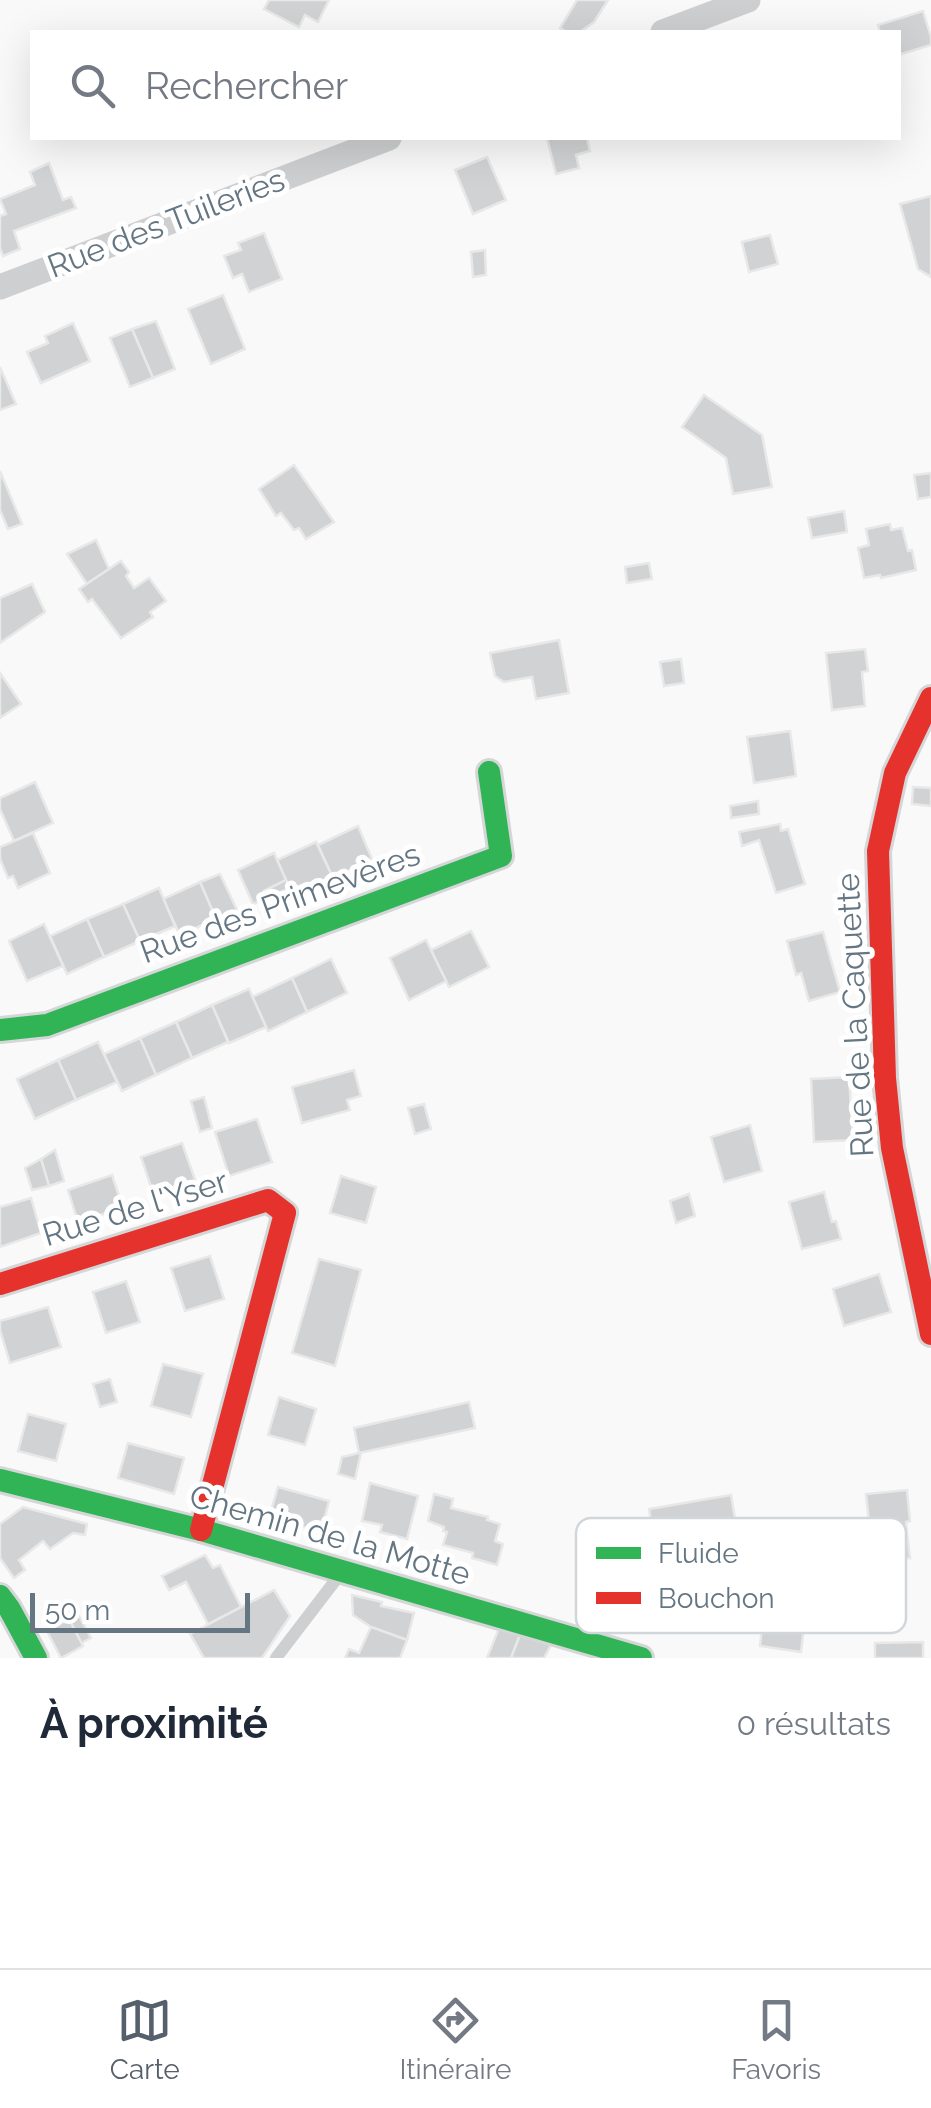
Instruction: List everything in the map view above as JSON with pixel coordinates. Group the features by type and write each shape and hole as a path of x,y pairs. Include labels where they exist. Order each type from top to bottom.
{"street":[{"path":"668,30 748,0"},
{"name":"Rue des Tuileries","path":"0,286 384,140"},
{"name":"Rue de la Caquette","path":"931,698 895,773 878,851 892,1148 931,1334"},
{"name":"Rue des Primevères","path":"0,1030 47,1025 501,856 489,772"},
{"name":"Rue de l'Yser","path":"0,1284 268,1200 286,1213 201,1530"},
{"name":"Chemin de la Motte","path":"0,1480 201,1530 641,1658"},
{"path":"0,1596 36,1658"}],"lane":[{"path":"276,1658 342,1571"}],"building":[{"path":"269,0 329,0 318,22 305,15 299,27 264,9"},
{"path":"577,0 608,0 594,22 583,30 560,28"},
{"path":"923,11 931,45 901,54 901,30 879,30 878,25"},
{"path":"548,140 587,140 590,151 576,155 579,168 556,174"},
{"path":"487,157 506,200 473,214 455,170"},
{"path":"49,163 63,200 71,197 76,208 14,231 20,249 3,256 0,216 6,214 0,199 35,185 30,172"},
{"path":"931,196 931,277 918,269 900,204"},
{"path":"264,233 282,279 249,292 242,274 233,278 224,256 241,250 238,243"},
{"path":"770,235 778,264 749,272 742,242"},
{"path":"485,250 486,275 473,277 471,252"},
{"path":"223,295 245,349 211,364 188,309"},
{"path":"156,321 175,369 153,378 132,329"},
{"path":"73,323 90,361 41,383 27,352 48,343 45,336"},
{"path":"132,329 153,378 130,387 110,338"},
{"path":"0,367 16,404 0,410"},
{"path":"704,395 762,435 772,487 733,494 726,458 682,427"},
{"path":"294,465 334,522 306,539 281,513 276,516 259,489"},
{"path":"0,471 22,524 8,529 0,510"},
{"path":"931,473 931,497 918,499 914,475"},
{"path":"844,511 847,532 812,538 808,518"},
{"path":"890,524 891,530 902,528 916,570 864,578 858,548 869,545 866,529"},
{"path":"96,540 109,569 87,584 67,554"},
{"path":"121,561 134,588 149,578 166,601 150,612 153,617 121,638 92,599 88,602 79,589"},
{"path":"649,563 652,579 627,583 625,567"},
{"path":"32,584 45,612 0,643 0,598"},
{"path":"559,640 569,693 536,699 532,677 504,682 495,676 490,653"},
{"path":"865,649 865,706 832,710 826,653"},
{"path":"681,659 684,683 664,686 660,662"},
{"path":"0,673 21,704 0,718"},
{"path":"790,731 796,776 754,783 747,737"},
{"path":"35,782 53,823 14,841 0,809 0,798"},
{"path":"913,787 931,788 931,806 912,804"},
{"path":"758,801 759,814 731,818 730,806"},
{"path":"780,824 781,831 788,829 805,884 776,893 759,840 742,846 739,832"},
{"path":"358,826 372,859 333,878 318,845"},
{"path":"33,833 50,873 18,888 13,876 8,878 0,847"},
{"path":"316,842 333,878 293,896 277,860"},
{"path":"274,853 286,880 264,891 267,898 253,904 238,870"},
{"path":"220,874 237,910 216,919 200,882"},
{"path":"286,880 290,888 267,898 264,891"},
{"path":"200,882 216,919 180,935 163,899"},
{"path":"159,888 175,926 140,941 123,904"},
{"path":"123,904 140,941 104,957 87,919"},
{"path":"87,919 104,957 67,974 50,936"},
{"path":"44,924 63,966 27,981 9,941"},
{"path":"471,931 489,967 449,987 431,950"},
{"path":"823,932 840,992 809,1001 801,973 796,975 787,941"},
{"path":"426,940 446,981 409,1000 390,958"},
{"path":"331,959 347,993 307,1012 292,978"},
{"path":"292,978 307,1012 268,1031 252,997"},
{"path":"249,989 266,1027 229,1043 212,1005"},
{"path":"212,1005 228,1042 192,1058 176,1022"},
{"path":"176,1022 192,1058 156,1075 140,1038"},
{"path":"140,1038 156,1075 122,1091 104,1054"},
{"path":"98,1042 117,1082 76,1100 58,1060"},
{"path":"58,1060 76,1100 35,1119 17,1079"},
{"path":"354,1070 361,1096 347,1100 350,1110 302,1123 292,1087"},
{"path":"849,1077 853,1140 814,1142 811,1079"},
{"path":"204,1097 212,1128 200,1132 191,1101"},
{"path":"424,1104 431,1129 415,1134 408,1108"},
{"path":"257,1119 272,1162 229,1176 215,1132"},
{"path":"750,1125 762,1171 724,1182 711,1137"},
{"path":"182,1143 197,1185 155,1199 141,1157"},
{"path":"55,1150 64,1181 49,1186 41,1159"},
{"path":"41,1159 49,1186 32,1190 25,1168"},
{"path":"112,1175 123,1208 78,1222 68,1190"},
{"path":"341,1176 376,1187 366,1223 330,1213"},
{"path":"824,1192 841,1239 802,1249 789,1202"},
{"path":"689,1194 695,1216 676,1223 670,1201"},
{"path":"31,1198 41,1233 0,1247 0,1207"},
{"path":"210,1256 224,1299 185,1311 171,1268"},
{"path":"319,1259 361,1270 335,1366 292,1353"},
{"path":"879,1274 891,1312 844,1326 833,1289"},
{"path":"126,1281 140,1322 106,1333 93,1292"},
{"path":"48,1307 61,1347 10,1363 0,1321"},
{"path":"163,1364 203,1374 191,1417 151,1406"},
{"path":"110,1379 117,1402 100,1407 93,1384"},
{"path":"279,1397 316,1409 305,1445 268,1435"},
{"path":"469,1402 475,1428 359,1453 354,1428"},
{"path":"28,1414 66,1424 56,1461 18,1451"},
{"path":"128,1443 184,1458 174,1494 118,1478"},
{"path":"361,1453 355,1479 338,1474 342,1457"},
{"path":"370,1483 418,1496 407,1539 380,1532 382,1525 362,1521"},
{"path":"278,1487 329,1501 321,1532 269,1518"},
{"path":"907,1490 910,1521 868,1518 866,1494"},
{"path":"434,1494 453,1499 451,1508 500,1524 495,1541 503,1544 497,1565 443,1545 447,1532 444,1527 428,1521"},
{"path":"731,1495 735,1518 651,1518 649,1509"},
{"path":"23,1507 87,1524 85,1535 73,1533 50,1549 43,1541 19,1560 25,1570 14,1578 0,1558 0,1524"},
{"path":"205,1555 213,1568 220,1565 241,1607 208,1624 186,1582 169,1590 162,1576"},
{"path":"274,1590 290,1616 262,1658 204,1658 190,1634"},
{"path":"352,1595 414,1613 407,1640 371,1627 353,1615"},
{"path":"78,1614 91,1638 81,1643 69,1619"},
{"path":"69,1619 83,1646 61,1658 47,1631"},
{"path":"371,1627 407,1640 400,1658 345,1658 349,1649 359,1653"},
{"path":"499,1628 520,1635 511,1658 487,1658"},
{"path":"761,1633 803,1633 801,1652 760,1646"},
{"path":"520,1635 551,1645 544,1658 511,1658"},
{"path":"923,1642 923,1658 875,1658 875,1643"}],"traffic: fast":[{"path":"0,1030 47,1025 501,856 489,772"},
{"path":"0,1480 201,1530 641,1658"},
{"path":"0,1596 36,1658"}],"traffic: jam":[{"path":"931,698 895,773 878,851 885,1078 892,1148 931,1334"},
{"path":"0,1284 268,1200 285,1213 201,1530"}]}
